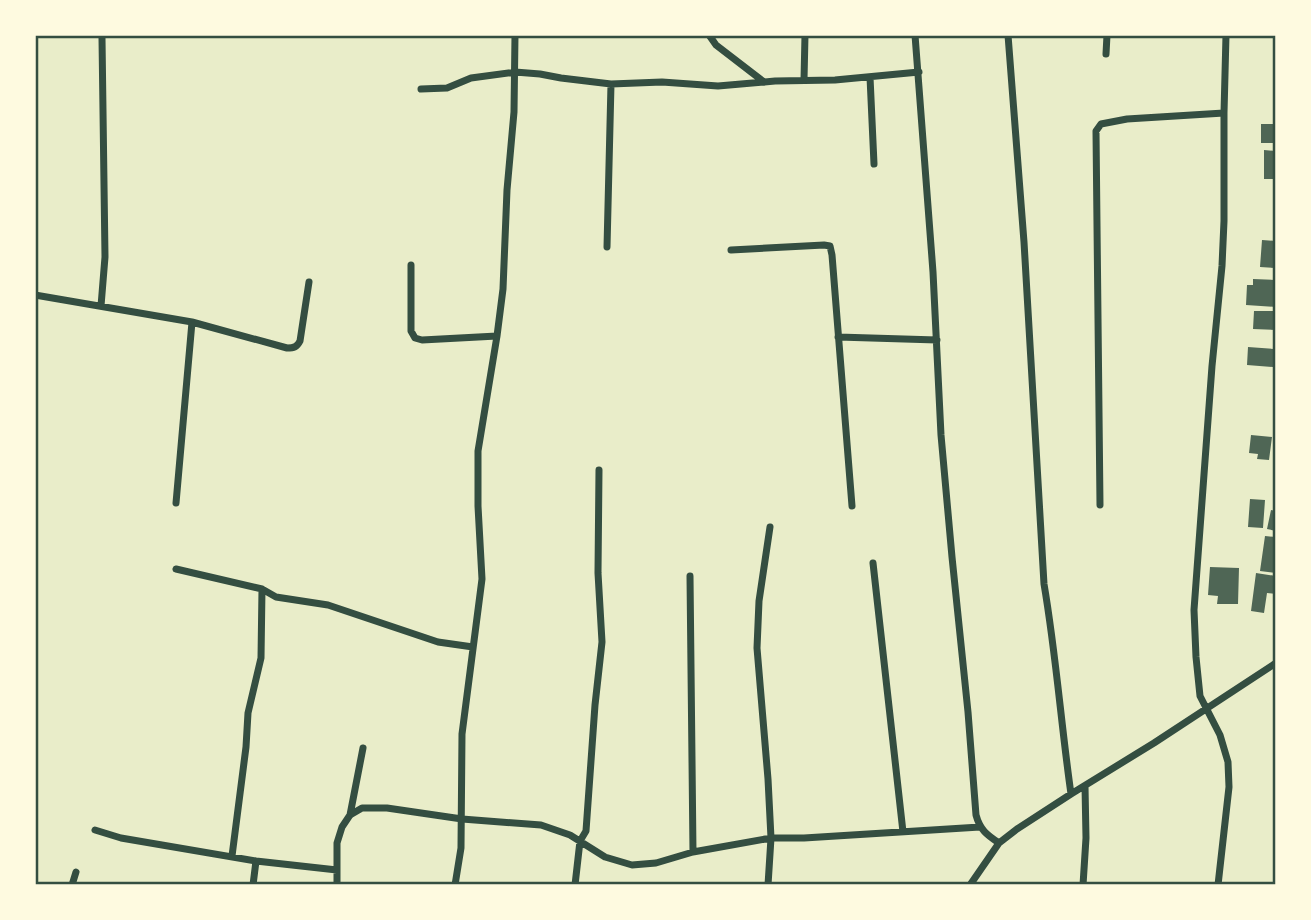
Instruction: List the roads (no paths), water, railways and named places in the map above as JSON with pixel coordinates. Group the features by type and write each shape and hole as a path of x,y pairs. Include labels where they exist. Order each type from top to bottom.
{"street":[{"path":"455,885 461,848 462,734 482,579 478,451 503,289 507,190 514,112 515,35"},
{"path":"709,35 716,46 764,82"},
{"path":"804,80 805,35"},
{"path":"915,35 937,340 941,435 976,816 985,833 999,842"},
{"path":"1008,35 1024,242 1044,584 1071,794"},
{"path":"1106,54 1107,35"},
{"path":"1218,885 1229,787 1228,762 1220,735 1200,696 1194,610 1222,266 1226,35"},
{"path":"101,306 105,257 102,38"},
{"path":"421,89 447,89 471,78 514,72 611,84 662,82 718,86 835,80 919,72"},
{"path":"870,77 874,163"},
{"path":"607,247 611,84"},
{"path":"1100,505 1096,131 1101,124 1119,120 1224,113"},
{"path":"731,250 824,244 830,246 852,506"},
{"path":"411,264 411,331 415,338 422,340 497,336"},
{"path":"35,295 192,322 294,348 300,341 309,282"},
{"path":"176,503 192,322"},
{"path":"838,337 937,340"},
{"path":"575,885 580,841 586,831 602,642 598,573 600,470"},
{"path":"768,885 771,838 758,648 759,601 770,527"},
{"path":"873,564 903,832"},
{"path":"176,569 262,589 275,597 328,605 438,642 473,647"},
{"path":"690,576 693,852"},
{"path":"232,856 248,713 261,658 262,589"},
{"path":"970,885 999,842 1276,663"},
{"path":"337,885 338,842 342,827 350,815 363,748"},
{"path":"1083,885 1085,786"},
{"path":"350,815 362,808 387,808 462,819 541,825 570,835 605,857 632,865 656,863 693,852 771,838 980,827"},
{"path":"95,830 121,838 256,861 337,870"},
{"path":"253,885 256,861"},
{"path":"72,885 76,872"}]}
